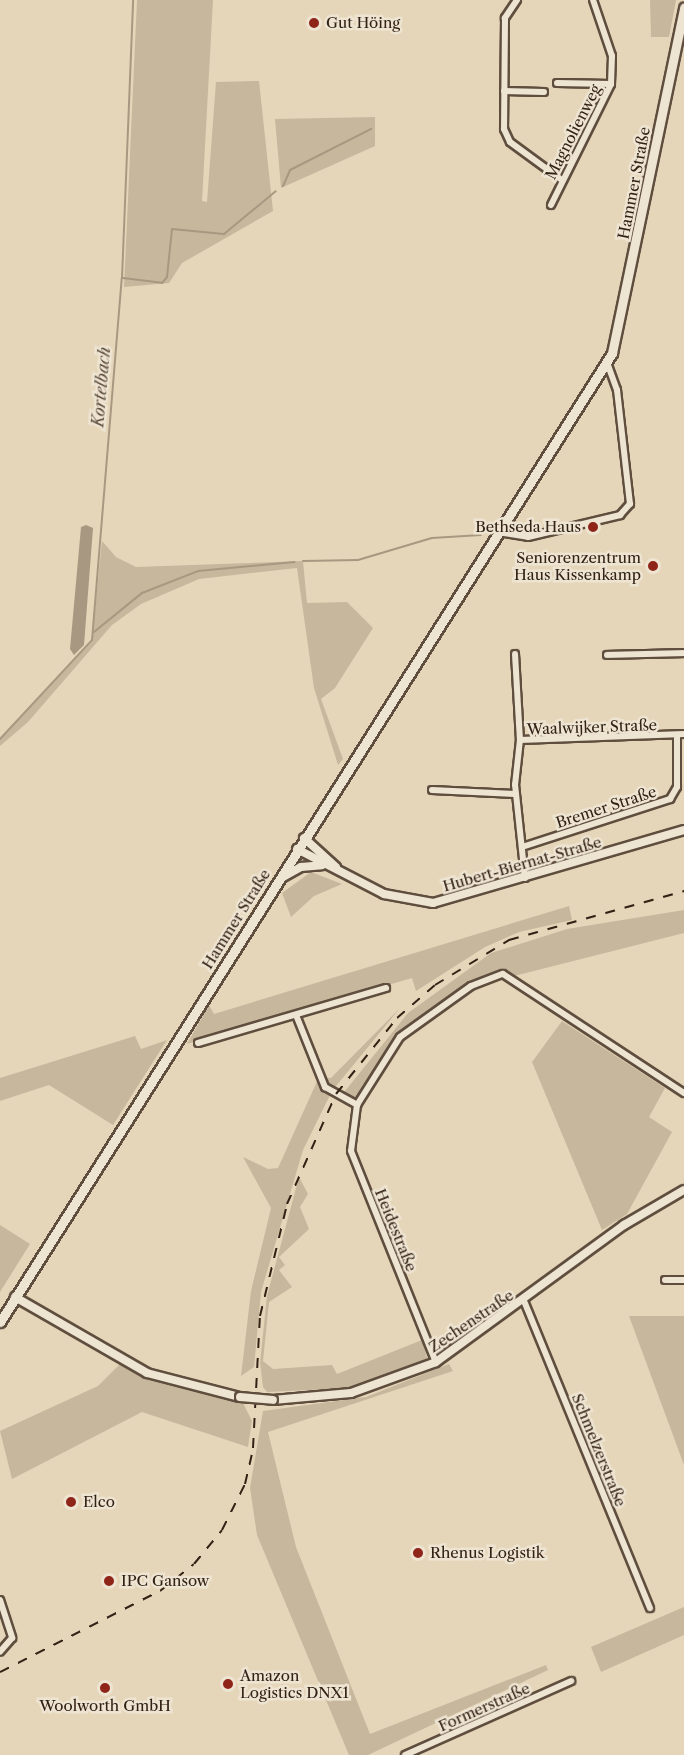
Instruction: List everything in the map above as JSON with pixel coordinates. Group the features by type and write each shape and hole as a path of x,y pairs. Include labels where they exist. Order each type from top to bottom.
{"main road":[{"name":"Hammer Straße","path":"0,1322 607,362 624,314 684,7"}],"street":[{"path":"517,0 505,18 506,137 562,180"},
{"name":"Magnolienweg","path":"550,205 611,84 612,56 594,0"},
{"path":"557,83 611,84"},
{"path":"504,91 544,92"},
{"path":"498,532 513,538 572,527 620,515 630,504 617,390 607,362"},
{"path":"607,655 684,653"},
{"path":"515,654 520,740"},
{"name":"Waalwijker Straße","path":"525,878 515,794 514,759 520,740 680,735"},
{"name":"Bremer Straße","path":"522,847 670,799 677,786 680,735"},
{"path":"432,790 515,794"},
{"name":"Hubert-Biernat-Straße","path":"304,838 336,867 384,894 415,902 449,901 684,830"},
{"name":"Hubert-Biernat-Straße","path":"297,849 323,865 336,867"},
{"path":"278,880 302,867 323,865"},
{"path":"296,1015 326,1087 357,1105 400,1038 434,1009 492,975 503,975 684,1093"},
{"path":"198,1043 386,988"},
{"name":"Heidestraße","path":"357,1105 351,1151 436,1362"},
{"name":"Zechenstraße","path":"15,1297 147,1373 240,1397 273,1400 351,1393 436,1362 524,1301 624,1225 684,1190"},
{"path":"665,1280 684,1280"},
{"name":"Schmelzerstraße","path":"524,1301 650,1608"},
{"path":"0,1600 12,1638 0,1652"},
{"name":"Formerstraße","path":"405,1755 572,1681"}],"shaded area":[{"path":"137,0 213,0 202,201 207,202 216,82 259,81 273,211 182,263 169,283 124,287"},
{"path":"650,0 676,0 669,37 651,37"},
{"path":"375,117 375,146 281,188 275,119"},
{"path":"86,525 93,528 84,645 74,655 70,649 81,527"},
{"path":"102,541 116,557 136,567 303,561 307,603 347,602 373,628 335,688 321,699 343,759 338,765 314,688 297,568 199,579 141,604 112,625 28,722 0,746 0,739 92,640"},
{"path":"311,872 342,884 314,896 291,917 282,893"},
{"path":"569,906 572,920 519,932 485,947 416,991 412,978 187,1044 209,1005 214,1014"},
{"path":"684,910 684,933 514,976 492,975 434,1009 400,1037 357,1105 341,1096 408,1013 491,953 567,929"},
{"path":"400,1008 332,1091 303,1150 261,1292 254,1367 241,1376 251,1291 271,1208 243,1157 268,1169 278,1168 319,1077 331,1078"},
{"path":"562,1021 665,1088 649,1117 672,1132 627,1214 602,1230 532,1062"},
{"path":"135,1036 141,1049 167,1040 113,1125 49,1085 0,1101 0,1078"},
{"path":"299,1177 308,1194 300,1207 309,1229 279,1257 285,1265 279,1270 292,1287 269,1302 263,1361 273,1369 332,1365 337,1374 422,1340 428,1361 350,1388 267,1392 263,1387 260,1363 267,1296"},
{"path":"0,1225 30,1244 0,1292"},
{"path":"629,1316 684,1316 684,1465"},
{"path":"123,1361 240,1397 252,1421 248,1447 142,1412 12,1479 0,1431 98,1386"},
{"path":"449,1364 453,1371 268,1432 296,1547 370,1734 546,1665 548,1670 368,1755 349,1755 257,1535 250,1488 263,1411 366,1397"},
{"path":"684,1607 684,1635 601,1672 591,1647"}],"waterway":[{"name":"Kortelbach","path":"0,739 92,640 122,278 133,0"},
{"path":"283,186 290,170 371,129"},
{"path":"123,278 162,283 167,277 172,229 224,234 276,191"},
{"path":"303,561 358,560 432,538 481,535"},
{"path":"94,632 142,593 198,571 295,562"}],"railway":[{"path":"0,1672 160,1591 194,1564 222,1530 245,1484 253,1448 260,1316 287,1204 336,1094 397,1018 435,985 509,940 684,891"}],"place":[{"name":"Gut Höing","path":"314,23"},
{"name":"Bethseda Haus","path":"593,527"},
{"name":"Seniorenzentrum Haus Kissenkamp","path":"653,566"},
{"name":"Elco","path":"71,1502"},
{"name":"Rhenus Logistik","path":"418,1553"},
{"name":"IPC Gansow","path":"109,1581"},
{"name":"Amazon Logistics DNX1","path":"228,1684"},
{"name":"Woolworth GmbH","path":"105,1688"}]}
